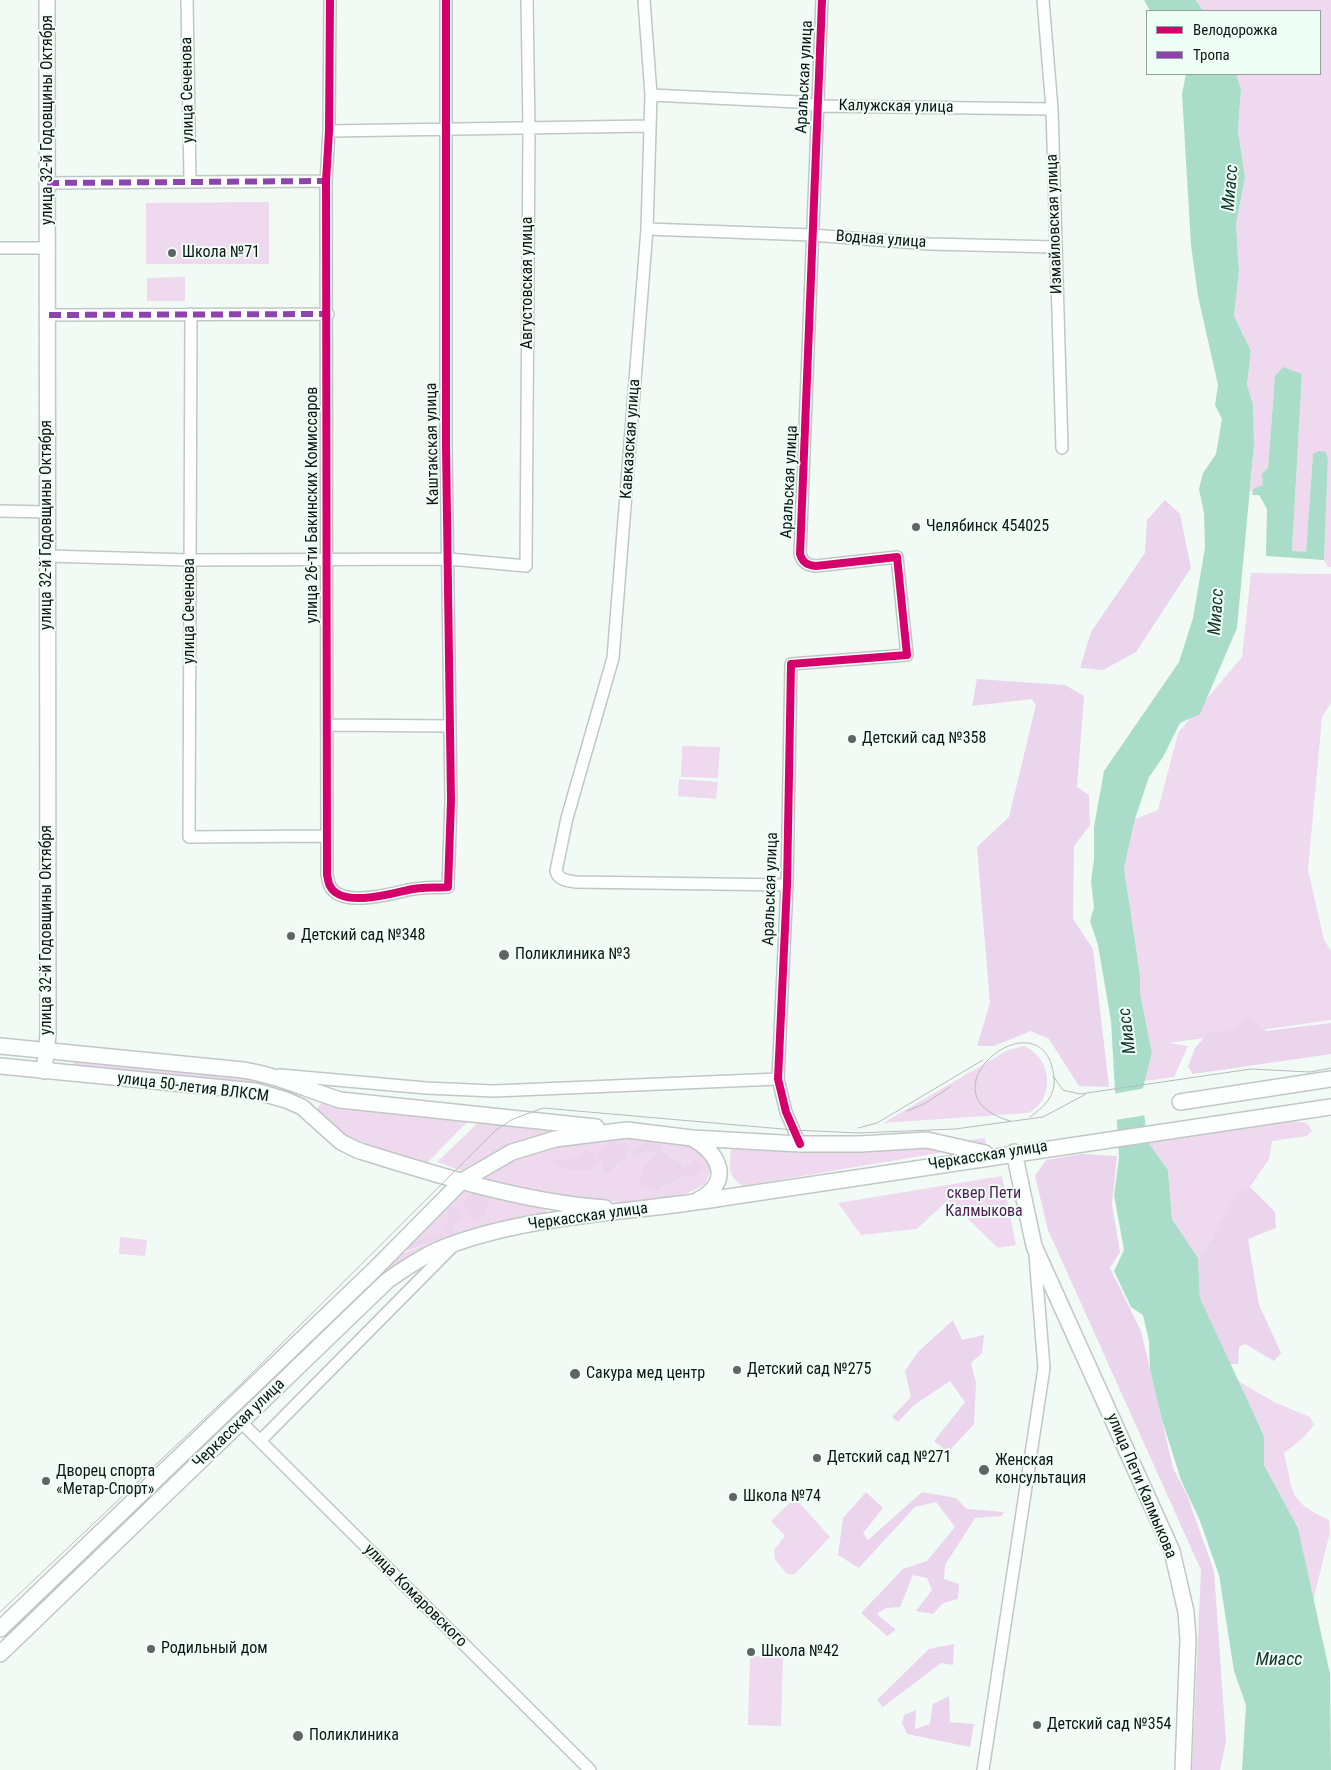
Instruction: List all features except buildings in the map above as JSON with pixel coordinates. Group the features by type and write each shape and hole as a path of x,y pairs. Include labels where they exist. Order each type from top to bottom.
{"main road":[{"name":"улица 32-й Годовщины Октября","path":"44,1071 46,1050 49,315 47,183 48,0"},
{"name":"улица 50-летия ВЛКСМ","path":"0,1046 264,1074 299,1088 340,1100 627,1130"},
{"name":"улица 50-летия ВЛКСМ","path":"0,1066 263,1094 286,1100 302,1107 341,1142 357,1150 462,1182 586,1206 632,1210"},
{"path":"1180,1102 1331,1079"},
{"name":"Черкасская улица","path":"0,1654 387,1281 424,1257 455,1244 519,1227 692,1203 1183,1127 1331,1107"},
{"name":"Черкасская улица","path":"0,1629 367,1277 462,1182 495,1160 527,1146 584,1134 627,1130 692,1138 800,1144 860,1144 927,1140 994,1156"},
{"path":"692,1138 704,1145 713,1155 720,1175 718,1184 712,1192 692,1203"},
{"name":"улица Пети Калмыкова","path":"1014,1152 1034,1246 1172,1551 1184,1603 1188,1638 1183,1770"},
{"path":"229,1410 241,1422"}],"street":[{"name":"улица Сеченова","path":"187,0 190,181"},
{"name":"улица 26-ти Бакинских Комиссаров","path":"330,0 329,131 326,181 328,314 326,559 327,875 330,887 338,894 361,898 383,897 410,890 448,887"},
{"name":"Каштакская улица","path":"446,0 449,726 451,801 448,887"},
{"name":"Августовская улица","path":"449,559 526,566 529,129 527,0"},
{"name":"Кавказская улица","path":"556,872 567,818 612,658 647,229 649,126 652,95 644,0"},
{"name":"Аральская улица","path":"800,1144 786,1112 778,1079 786,885 791,664 907,655 897,557 816,566 808,565 802,560 800,554 822,0"},
{"name":"Измайловская улица","path":"1043,0 1052,109 1062,448"},
{"name":"Калужская улица","path":"652,95 798,102 817,106 1052,109"},
{"path":"329,131 649,126"},
{"path":"47,183 326,181"},
{"name":"Водная улица","path":"647,229 812,235 930,244 1055,247"},
{"path":"0,248 49,248"},
{"name":"улица Сеченова","path":"192,314 189,837 327,836"},
{"path":"49,315 328,314"},
{"path":"0,510 47,512"},
{"path":"47,556 190,560 449,559"},
{"path":"328,725 449,726"},
{"name":"Аральская улица","path":"556,872 564,880 576,882 786,885"},
{"path":"264,1074 426,1088 494,1091 778,1079"},
{"path":"260,1440 455,1244"},
{"name":"улица Пети Калмыкова","path":"983,1770 1044,1368 1034,1246"},
{"name":"улица Комаровского","path":"241,1422 590,1770"}],"green space":[{"path":"1196,0 1331,0 1331,567 1328,567 1324,560 1328,459 1326,452 1313,454 1306,553 1292,552 1302,374 1275,376 1268,468 1263,485 1250,492 1254,445 1253,404 1247,385 1251,351 1234,316 1239,271 1236,225 1245,177 1238,131 1241,89 1236,75 1321,75 1321,10 1202,10"},
{"path":"269,202 269,264 146,264 146,203"},
{"path":"185,277 185,301 147,301 147,278"},
{"path":"1251,573 1331,574 1331,703 1322,717 1308,870 1324,940 1331,951 1331,1020 1169,1043 1188,1046 1174,1077 1145,1081 1152,1053 1140,993 1140,974 1124,868 1135,819 1158,810 1178,733 1242,657"},
{"path":"682,746 720,747 718,778 681,777"},
{"path":"679,779 718,782 716,799 678,796"},
{"path":"1024,1046 1040,1059 1047,1079 1043,1099 1037,1107 1028,1113 883,1123 1008,1050"},
{"path":"74,1061 268,1081 267,1085 73,1066"},
{"path":"322,1102 469,1120 427,1163 355,1143 343,1135 316,1110"},
{"path":"1291,1121 1307,1123 1312,1131 1307,1136 1272,1141 1269,1159 1250,1187 1237,1194 1209,1243 1198,1258 1172,1219 1168,1170 1147,1141"},
{"path":"479,1122 561,1130 510,1146 462,1171 437,1162"},
{"path":"612,1138 664,1139 691,1145 706,1159 711,1169 706,1183 683,1195 657,1201 627,1202 566,1196 482,1179 511,1161 527,1155 561,1146","holes":["643,1145 670,1155 680,1165 683,1171 685,1179 684,1176 655,1192 657,1153 644,1151 630,1155 633,1149","630,1148 626,1152 627,1159 618,1163 610,1173 602,1172 604,1162"]},
{"path":"985,1138 986,1145 743,1186 734,1178 730,1170 731,1147 832,1152 897,1149"},
{"name":"сквер Пети Калмыкова","path":"1002,1176 1016,1245 998,1248 948,1200 917,1229 861,1235 838,1203"},
{"path":"465,1186 541,1207 555,1217 508,1223 467,1233 427,1249 385,1272 384,1270","holes":["442,1231 445,1237 403,1253 415,1242"]},
{"path":"120,1237 147,1240 145,1256 119,1254"},
{"path":"1238,1381 1276,1403 1310,1417 1314,1425 1303,1438 1284,1453 1292,1487 1299,1501 1315,1513 1329,1520 1330,1532 1313,1601 1298,1528 1264,1465 1264,1436"},
{"path":"795,1498 830,1537 795,1574 787,1574 775,1560 774,1550 785,1536 771,1521"},
{"path":"750,1656 783,1657 781,1726 748,1725"}],"shaded area":[{"path":"1165,500 1180,514 1191,568 1136,652 1103,670 1080,668 1091,632 1145,553 1147,520"},
{"path":"977,679 1065,685 1084,696 1077,787 1089,795 1090,825 1074,846 1073,919 1093,949 1109,1087 1079,1086 1049,1039 1031,1031 994,1046 977,1046 990,1003 977,847 1009,817 1036,705 1032,699 972,706"},
{"path":"1250,1017 1266,1031 1331,1023 1331,1054 1193,1074 1188,1067 1195,1048 1209,1032 1226,1032"},
{"path":"654,1139 664,1142 661,1149 681,1164 684,1169 695,1159 700,1164 702,1170 686,1179 684,1176 655,1192 639,1184 642,1170 657,1153 644,1151 637,1159 630,1155 633,1149 642,1145 644,1140"},
{"path":"615,1141 616,1147 625,1142 630,1148 626,1152 627,1159 618,1163 610,1173 602,1173 603,1162 599,1161 596,1154"},
{"path":"585,1151 592,1152 597,1163 590,1170 570,1170 552,1163 556,1159 571,1160"},
{"path":"1082,1154 1117,1156 1112,1204 1120,1252 1110,1268 1141,1331 1173,1468 1187,1495 1214,1571 1226,1742 1220,1770 1192,1770 1201,1570 1048,1230 1035,1176 1046,1160"},
{"path":"1250,1187 1275,1212 1276,1228 1248,1239 1259,1305 1281,1353 1274,1361 1245,1344 1239,1347 1238,1364 1230,1364 1200,1298 1198,1258 1209,1243 1237,1193"},
{"path":"480,1194 489,1202 485,1216 472,1221 463,1205 469,1195"},
{"path":"453,1207 459,1207 463,1216 454,1224 454,1234 448,1236 443,1228 448,1223 447,1212"},
{"path":"442,1231 445,1237 403,1252 416,1242"},
{"path":"953,1320 962,1340 984,1335 982,1353 971,1363 976,1383 974,1424 948,1452 934,1441 965,1402 950,1381 914,1405 898,1422 892,1417 911,1397 905,1371 918,1352"},
{"path":"866,1492 883,1508 863,1533 868,1540 922,1492 956,1498 967,1509 1004,1512 1002,1516 975,1518 945,1565 944,1579 959,1584 958,1599 943,1603 933,1614 916,1611 932,1590 927,1578 913,1575 900,1607 886,1608 877,1614 896,1630 887,1636 861,1613 903,1569 927,1561 955,1527 936,1502 915,1507 859,1568 838,1555 843,1518"},
{"path":"954,1644 953,1665 941,1663 883,1707 877,1700 929,1649"},
{"path":"949,1696 950,1722 974,1724 970,1747 907,1734 902,1723 904,1715 916,1710 915,1729 930,1724 933,1704"}],"water":[{"path":"1144,0 1196,0 1202,10 1149,10"},
{"name":"Миасс","path":"1186,75 1236,75 1241,89 1238,131 1245,177 1236,225 1239,271 1234,316 1251,351 1247,385 1253,404 1254,445 1237,628 1200,714 1180,723 1163,757 1149,777 1135,819 1124,868 1140,974 1140,993 1152,1053 1142,1092 1147,1141 1168,1170 1172,1219 1198,1258 1200,1298 1264,1436 1264,1465 1298,1528 1330,1674 1331,1770 1242,1770 1246,1705 1234,1671 1219,1575 1200,1521 1181,1480 1162,1420 1150,1370 1149,1341 1143,1315 1131,1307 1114,1271 1124,1250 1114,1195 1119,1158 1111,1021 1098,945 1090,921 1094,907 1091,881 1094,860 1094,827 1104,771 1179,662 1193,618 1205,548 1204,513 1199,489 1203,473 1216,454 1222,419 1215,405 1218,385 1198,296 1191,245 1182,94"},
{"path":"1283,367 1302,374 1292,551 1306,552 1313,454 1319,451 1326,452 1328,459 1324,560 1266,556 1267,509 1259,495 1252,495 1253,489 1263,485 1262,474 1268,468 1275,376"}],"pier":[{"path":"1146,1088 1147,1115 1115,1120 1113,1094"}],"tram line":[{"path":"1010,1121 984,1108 975,1090 979,1072 992,1056 1010,1045 1029,1043 1045,1053 1054,1077 1051,1095 1040,1109 1030,1117"},
{"path":"858,1128 877,1123 983,1060"},
{"path":"1053,1076 1063,1090 1080,1094 1251,1069 1310,1072 1331,1068"},
{"path":"907,1111 924,1104 950,1087"},
{"path":"0,1612 239,1386 496,1130 513,1119 543,1108 794,1130 859,1133 955,1129 1043,1117 1086,1094"}],"marked path":[{"path":"47,183 326,181"},
{"path":"49,315 328,314"}],"cycle path":[{"path":"330,0 329,131 326,181 327,875 329,885 336,893 355,898 367,898 418,888 448,887 451,801 446,446 446,0"},
{"path":"800,1144 786,1112 778,1079 787,885 791,664 907,655 897,557 816,566 806,563 802,560 800,554 822,0"}],"place":[{"name":"Школа №71","path":"172,253"},
{"name":"Челябинск 454025","path":"916,527"},
{"name":"Детский сад №358","path":"852,739"},
{"name":"Детский сад №348","path":"291,936"},
{"name":"Поликлиника №3","path":"504,955"},
{"name":"Детский сад №275","path":"737,1370"},
{"name":"Сакура мед центр","path":"575,1374"},
{"name":"Детский сад №271","path":"817,1458"},
{"name":"Женская консультация","path":"984,1470"},
{"name":"Дворец спорта «Метар-Спорт»","path":"46,1481"},
{"name":"Школа №74","path":"733,1497"},
{"name":"Родильный дом","path":"151,1649"},
{"name":"Школа №42","path":"751,1652"},
{"name":"Детский сад №354","path":"1037,1725"},
{"name":"Поликлиника","path":"298,1736"}]}
